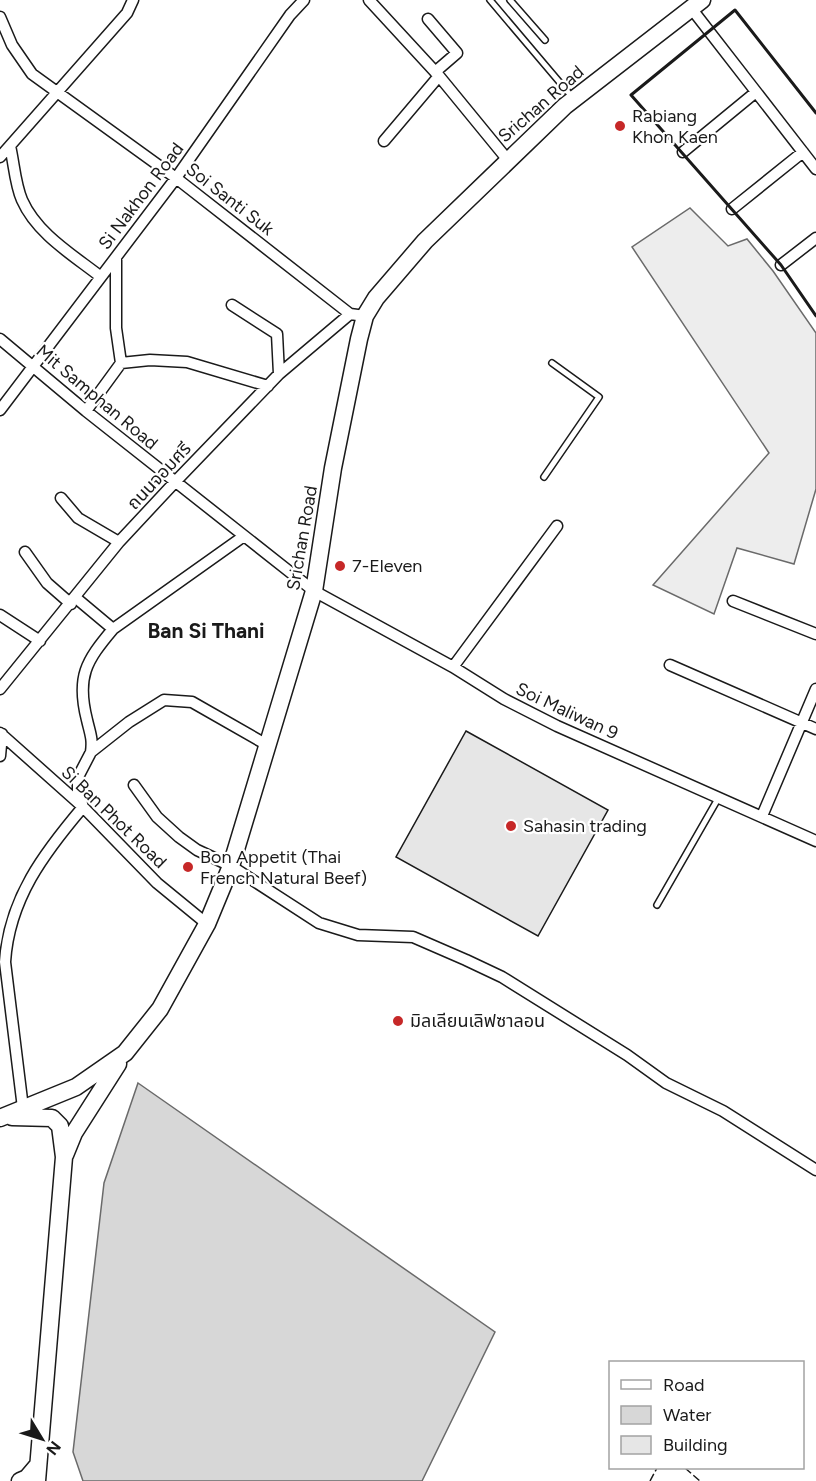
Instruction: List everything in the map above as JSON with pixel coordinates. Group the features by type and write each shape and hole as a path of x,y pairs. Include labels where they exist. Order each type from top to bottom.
{"main road":[{"name":"Srichan Road","path":"1,1118 76,1087 124,1053 160,1009 207,924 231,866 314,591 357,315 376,298 425,241 507,159 574,99 697,4"},
{"path":"64,1157 74,1133 124,1053"},
{"path":"1,1118 52,1118 60,1126 64,1157 39,1476 20,1481"}],"street":[{"path":"0,157 127,13 133,0"},
{"name":"Si Nakhon Road","path":"0,410 176,178 304,0"},
{"path":"369,0 437,74 507,159"},
{"path":"697,4 756,92 816,169"},
{"name":"Soi Santi Suk","path":"0,17 22,63 32,74 176,178 357,315"},
{"path":"384,141 437,74 457,53 428,19"},
{"path":"683,152 756,92"},
{"path":"10,146 22,200 38,224 55,242 101,277"},
{"path":"732,209 803,152"},
{"path":"781,265 816,238"},
{"path":"86,411 121,363 116,328 116,257"},
{"path":"232,305 277,334 279,374"},
{"name":"ถนนจอมศรี","path":"0,689 119,542 175,482 279,374 357,315"},
{"name":"Mit Samphan Road","path":"0,339 34,365 86,411 314,591"},
{"path":"121,363 150,360 187,362 268,386"},
{"path":"61,498 78,518 119,542"},
{"path":"453,667 557,526"},
{"path":"23,1108 5,962 6,949 16,910 28,880 44,852 83,807 78,791 78,777 91,752 93,738 84,708 83,674 94,652 113,629 244,536"},
{"path":"26,552 47,583 113,629"},
{"name":"Soi Maliwan 9","path":"314,591 453,667 504,699 557,726 816,841"},
{"path":"733,601 816,634"},
{"path":"0,615 40,641"},
{"path":"670,665 816,729"},
{"path":"762,816 816,689"},
{"path":"91,752 129,722 164,700 172,699 192,702 269,746"},
{"path":"0,756 1,733"},
{"name":"Si Ban Phot Road","path":"1,733 83,807 157,883 207,924"},
{"path":"135,785 158,817 179,837 197,850 231,866 319,923 358,936 413,937 502,977 627,1054 676,1088 723,1111 816,1170"}],"lane":[{"path":"490,0 574,99"},
{"path":"510,0 545,40"},
{"path":"544,477 600,397 552,363"},
{"path":"657,905 719,797"}],"shaded area":[{"path":"690,208 728,246 747,239 773,271 816,333 816,489 794,564 737,548 714,614 653,585 769,453 632,247"}],"water":[{"path":"138,1083 495,1332 422,1481 83,1481 73,1452 104,1183"}],"building":[{"path":"466,731 608,810 538,936 396,857"}],"fence":[{"path":"650,1481 656,1469"},
{"path":"686,1469 700,1481"}],"wall":[{"path":"816,113 735,10 631,95 781,265 816,316"}],"place":[{"name":"Rabiang Khon Kaen","path":"620,126"},
{"name":"7-Eleven","path":"340,566"},
{"name":"Sahasin trading","path":"511,826"},
{"name":"Bon Appetit (Thai French Natural Beef)","path":"188,867"},
{"name":"มิลเลียนเลิฟซาลอน","path":"398,1021"}],"district":[{"name":"Ban Si Thani","path":"206,631"}]}
